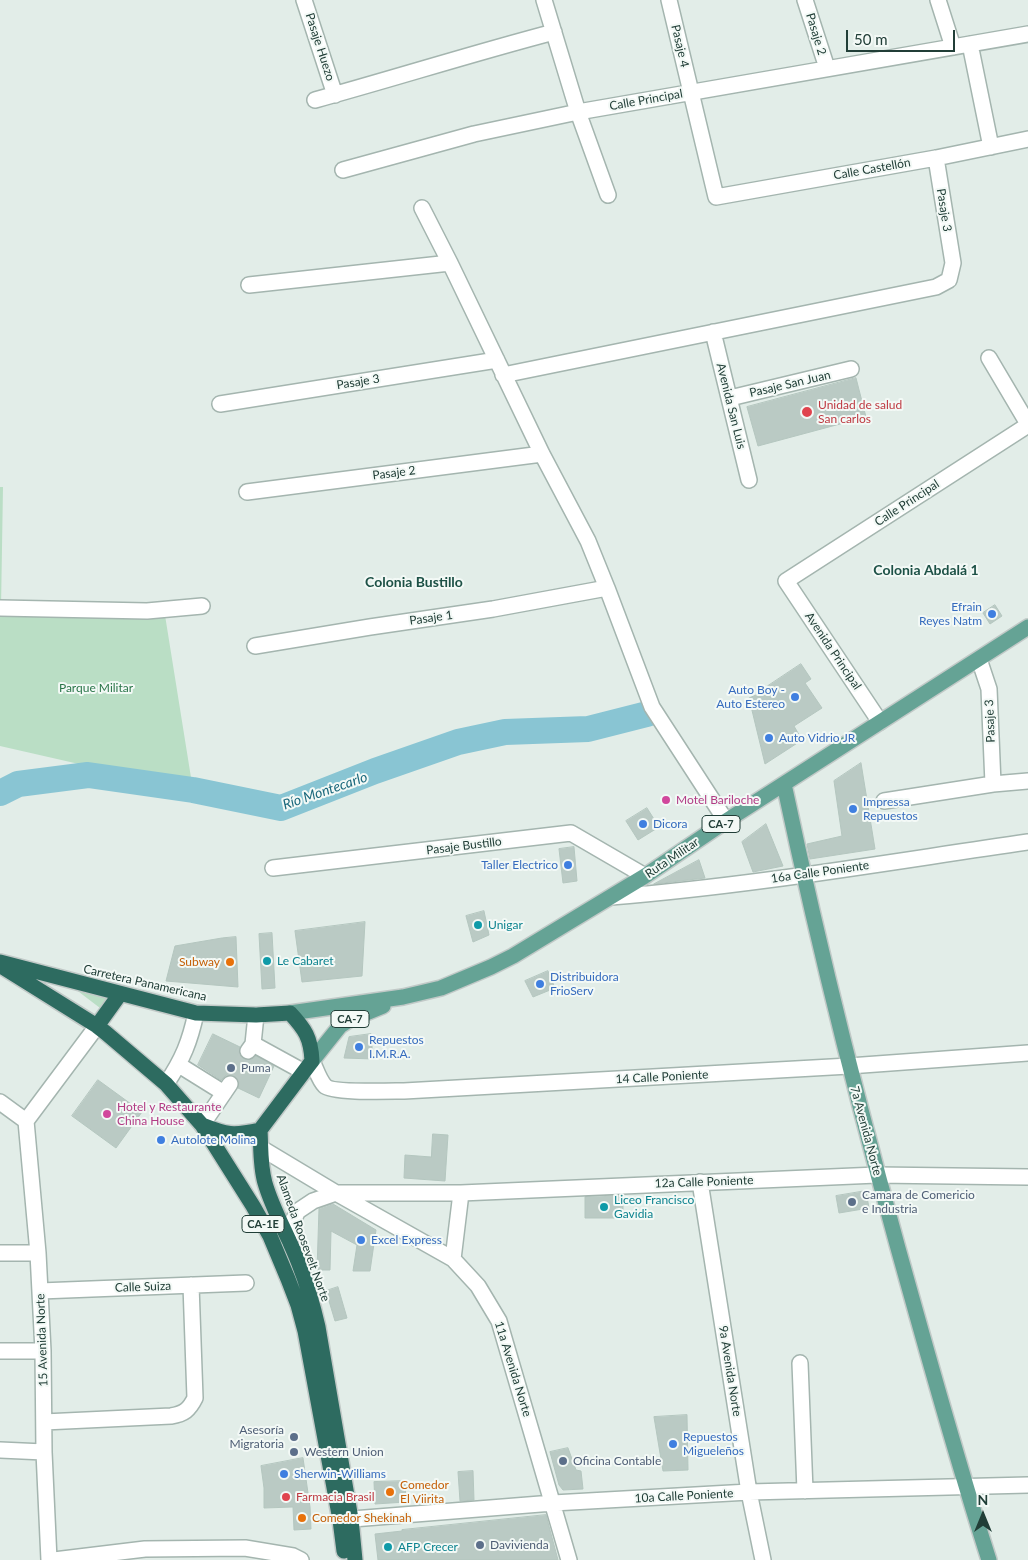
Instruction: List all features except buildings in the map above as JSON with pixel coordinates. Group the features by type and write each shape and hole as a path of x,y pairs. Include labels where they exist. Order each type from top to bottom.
{"highway":[{"name":"Carretera Panamericana","path":"0,964 196,1013 256,1015 290,1013"},
{"name":"Carretera Panamericana","path":"0,964 97,1026 166,1084 202,1125"},
{"path":"97,1026 120,994"},
{"path":"202,1125 223,1133 238,1134 260,1130 308,1066 311,1049 308,1036 303,1026 290,1013"},
{"name":"Alameda Roosevelt Norte","path":"202,1125 262,1222 281,1260 298,1305 355,1560"},
{"name":"Alameda Roosevelt Norte","path":"260,1130 265,1182 272,1204 299,1264 311,1297 318,1326 345,1519 345,1560"}],"main road":[{"name":"Ruta Militar","path":"290,1013 403,997 441,988 513,956 646,876 726,821 1028,627"},
{"name":"7a Avenida Norte","path":"784,784 803,875 877,1175 965,1487 989,1560"},
{"name":"Ruta Militar","path":"308,1066 340,1026 349,1020 403,997"}],"street":[{"name":"Pasaje Huezo","path":"304,0 335,95"},
{"path":"544,0 578,112 608,195"},
{"name":"Pasaje 4","path":"669,0 716,197"},
{"name":"Pasaje 2","path":"806,0 827,68"},
{"path":"938,0 953,47"},
{"path":"315,100 554,32"},
{"name":"Calle Principal","path":"343,170 474,134 578,112 1028,34"},
{"path":"970,44 991,147"},
{"name":"Calle Castellón","path":"716,197 1028,140"},
{"name":"Pasaje 3","path":"713,332 936,287 949,280 953,263 936,158"},
{"path":"422,208 542,454 588,541 652,707 726,821"},
{"path":"249,285 450,263"},
{"path":"503,374 713,332"},
{"name":"Avenida San Luis","path":"713,332 749,480"},
{"path":"989,358 1028,425"},
{"name":"Pasaje 3","path":"220,404 496,360"},
{"name":"Pasaje San Juan","path":"730,398 851,369"},
{"name":"Calle Principal","path":"786,581 1028,425"},
{"name":"Pasaje 2","path":"247,492 542,454"},
{"name":"Avenida Principal","path":"786,581 880,722"},
{"name":"Pasaje 1","path":"255,646 493,609 607,588"},
{"path":"0,608 147,611 202,606"},
{"name":"Pasaje 3","path":"979,659 989,689 993,784"},
{"path":"884,801 1028,780"},
{"name":"Pasaje Bustillo","path":"273,868 571,833 646,876"},
{"name":"16a Calle Poniente","path":"611,897 657,894 803,875 1028,842"},
{"path":"166,1084 179,1065 191,1034 196,1013"},
{"path":"256,1015 250,1048 308,1066"},
{"path":"0,1102 26,1121 97,1026"},
{"name":"14 Calle Poniente","path":"308,1066 328,1088 404,1091 849,1066 1028,1053"},
{"path":"179,1065 227,1088 202,1125"},
{"name":"15 Avenida Norte","path":"26,1121 38,1253 49,1560"},
{"name":"11a Avenida Norte","path":"261,1148 336,1193 453,1258 478,1286 499,1320 569,1560"},
{"name":"12a Calle Poniente","path":"289,1241 291,1224 298,1211 313,1201 336,1193 461,1193 877,1175 1028,1177"},
{"name":"9a Avenida Norte","path":"700,1182 750,1492 763,1560"},
{"path":"453,1258 461,1193"},
{"path":"0,1253 38,1253"},
{"name":"Calle Suiza","path":"40,1292 246,1283"},
{"path":"44,1422 171,1416 181,1415 190,1408 195,1398 191,1286"},
{"path":"0,1351 43,1351"},
{"path":"800,1363 805,1491"},
{"path":"0,1450 44,1452"},
{"name":"10a Calle Poniente","path":"345,1519 750,1492 1028,1485"},
{"path":"54,1560 145,1549 245,1548 293,1556 301,1560"}],"green space":[{"name":"Parque Militar","path":"0,487 3,487 1,608 164,609 193,790 0,746"},
{"path":"62,979 111,995 100,1008"}],"waterway":[{"name":"Río Montecarlo","path":"0,793 18,784 88,775 193,790 281,808 375,771 458,742 505,732 588,729 647,714"}],"tunnel":[{"path":"230,1084 248,1051"}],"place":[{"name":"Unidad de salud San carlos","path":"807,412"},
{"name":"Efrain Reyes Natm","path":"992,614"},
{"name":"Auto Boy - Auto Estereo","path":"795,697"},
{"name":"Auto Vidrio JR","path":"769,738"},
{"name":"Motel Bariloche","path":"666,800"},
{"name":"Impressa Repuestos","path":"853,809"},
{"name":"Dicora","path":"643,824"},
{"name":"Taller Electrico","path":"568,865"},
{"name":"Unigar","path":"478,925"},
{"name":"Le Cabaret","path":"267,961"},
{"name":"Subway","path":"230,962"},
{"name":"Distribuidora FrioServ","path":"540,984"},
{"name":"Repuestos I.M.R.A.","path":"359,1047"},
{"name":"Puma","path":"231,1068"},
{"name":"Hotel y Restaurante China House","path":"107,1114"},
{"name":"Autolote Molina","path":"161,1140"},
{"name":"Camara de Comericio e Industria","path":"852,1202"},
{"name":"Liceo Francisco Gavidia","path":"604,1207"},
{"name":"Excel Express","path":"361,1240"},
{"name":"Asesoría Migratoria","path":"294,1437"},
{"name":"Repuestos Migueleños","path":"673,1444"},
{"name":"Western Union","path":"294,1452"},
{"name":"Oficina Contable","path":"563,1461"},
{"name":"Sherwin-Williams","path":"284,1474"},
{"name":"Comedor El Viirita","path":"390,1492"},
{"name":"Farmacia Brasil","path":"286,1497"},
{"name":"Comedor Shekinah","path":"302,1518"},
{"name":"Davivienda","path":"480,1545"},
{"name":"AFP Crecer","path":"388,1547"}],"district":[{"name":"Colonia Abdalá 1","path":"926,570"},
{"name":"Colonia Bustillo","path":"414,582"}]}
